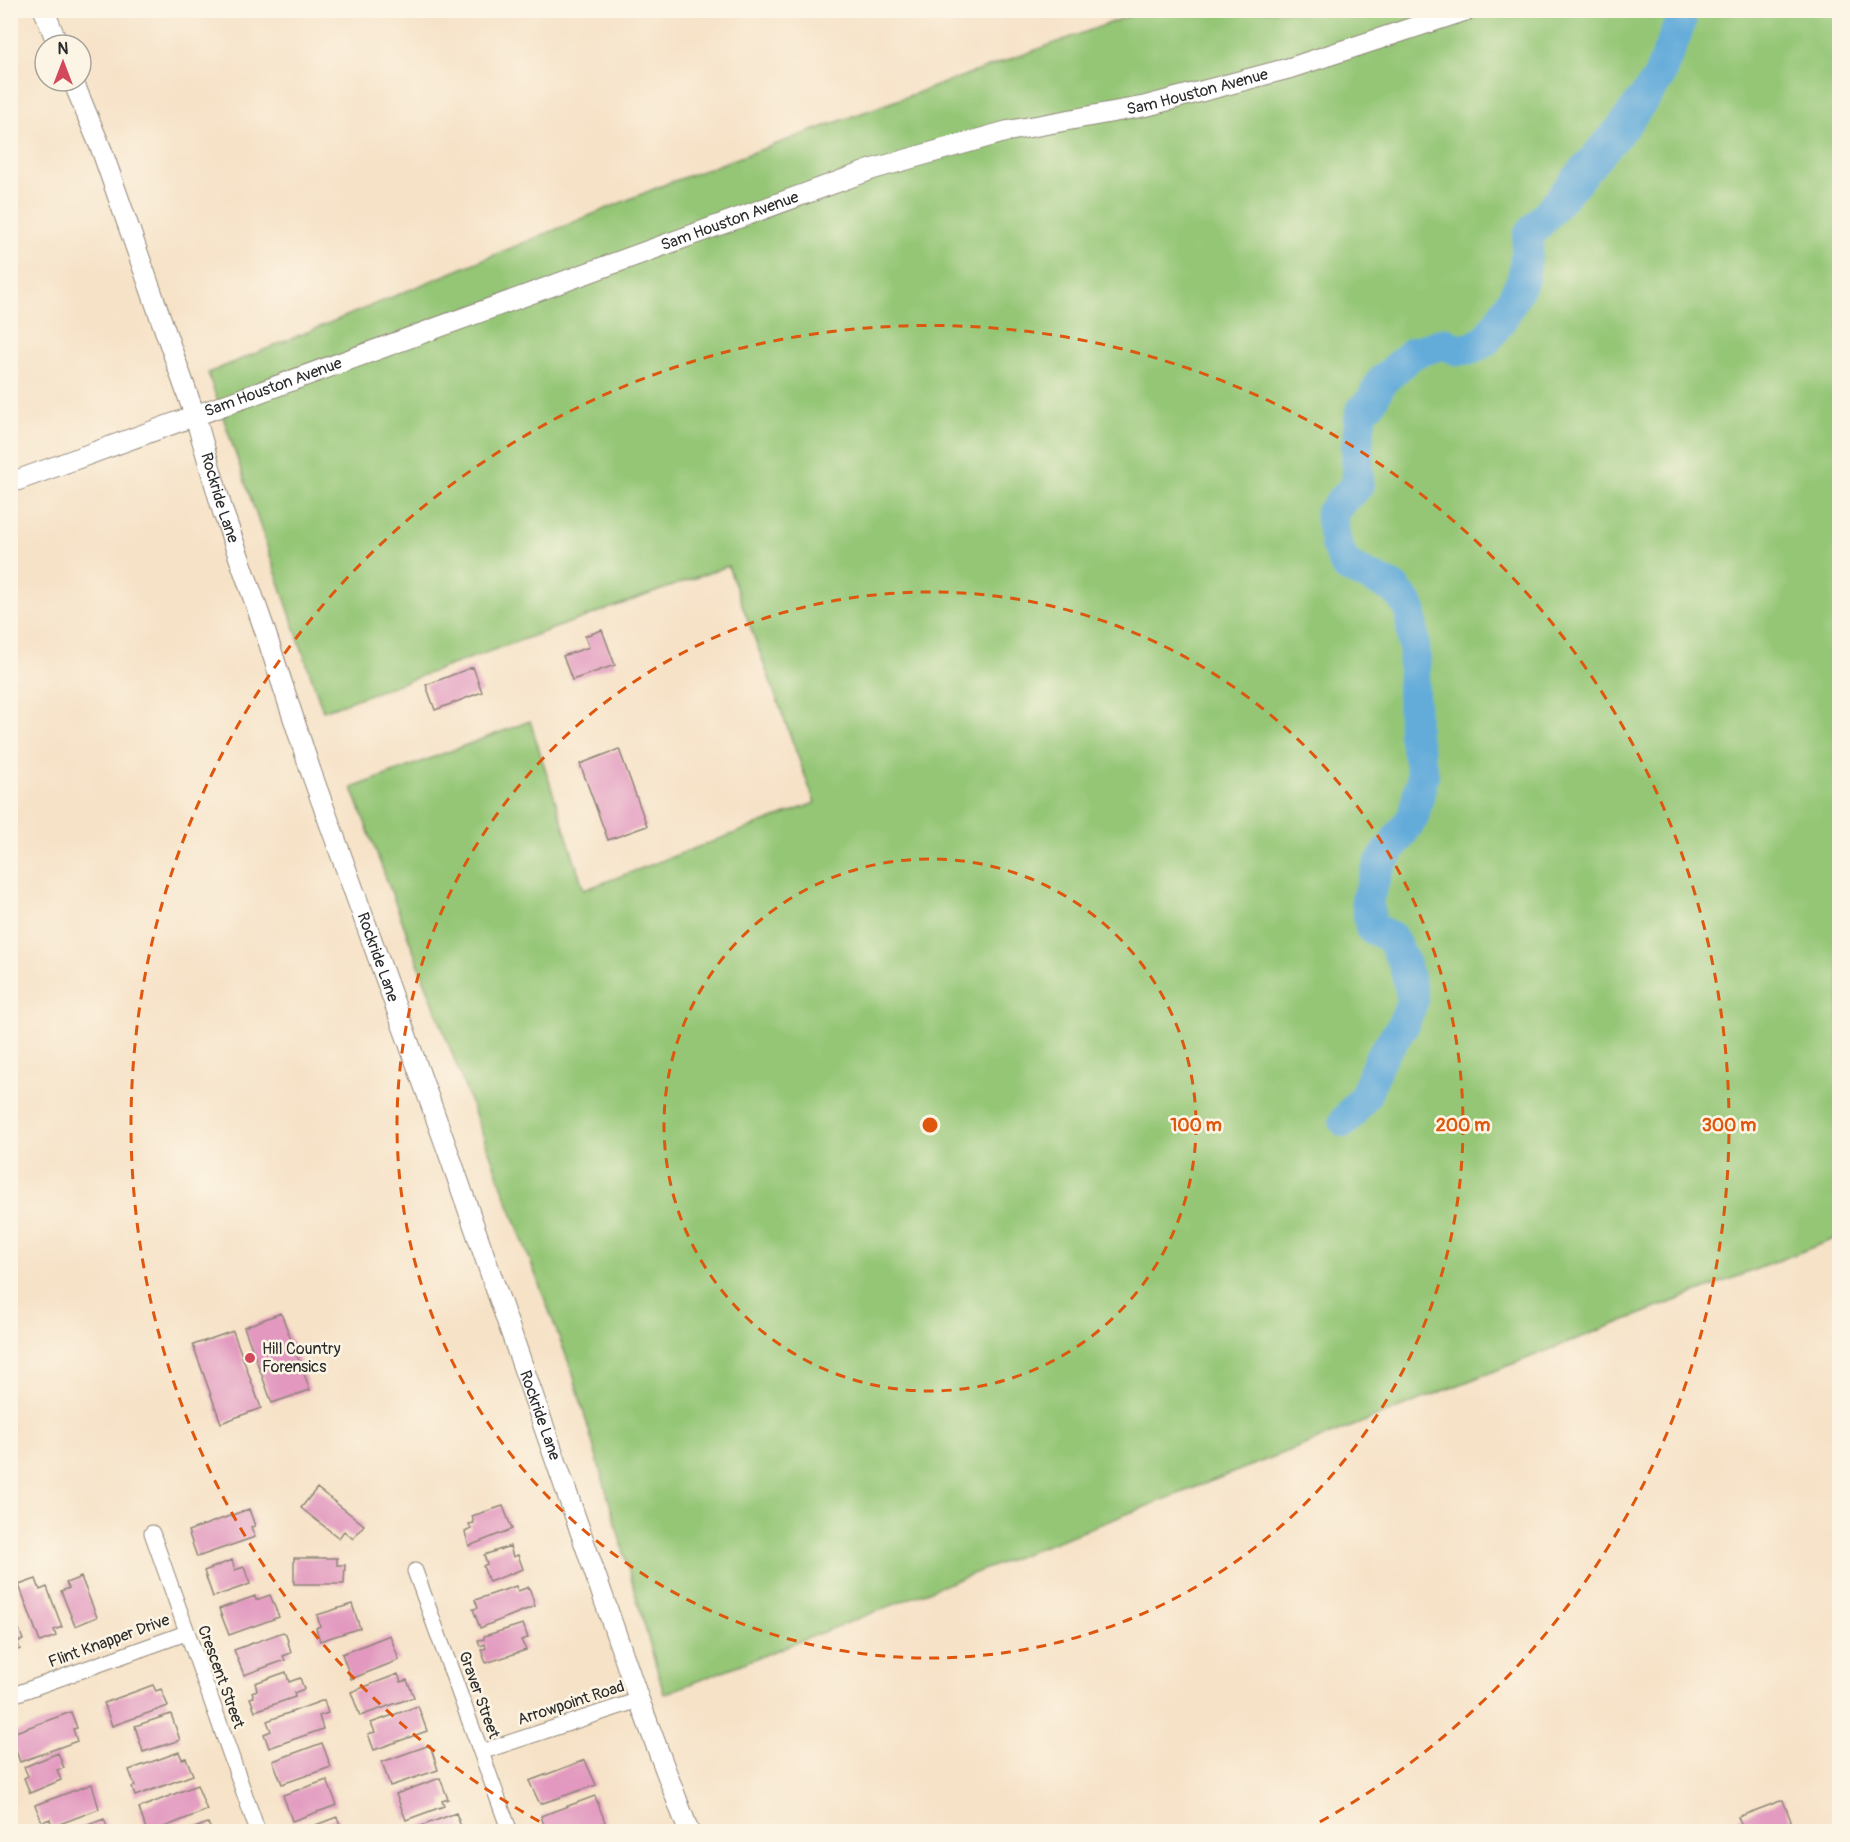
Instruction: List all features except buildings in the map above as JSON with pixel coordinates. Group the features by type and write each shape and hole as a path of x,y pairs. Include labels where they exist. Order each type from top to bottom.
{"street":[{"path":"44,10 53,33"},
{"name":"Sam Houston Avenue","path":"10,483 873,169 1008,131 1146,106 1268,74 1467,10"},
{"name":"Rockride Lane","path":"78,93 102,151 195,416 223,512 311,772 450,1157 639,1700 689,1832"},
{"name":"Crescent Street","path":"152,1533 258,1832"},
{"name":"Graver Street","path":"415,1571 510,1832"},
{"name":"Flint Knapper Drive","path":"10,1696 186,1633"},
{"name":"Arrowpoint Road","path":"481,1752 639,1700"}],"green space":[{"path":"1143,11 1839,11 1839,1237 664,1694 573,1374 352,788 530,721 584,890 815,803 728,566 323,711 208,373 666,184"}],"waterway":[{"path":"1345,1121 1365,1096 1380,1058 1402,1027 1413,1000 1405,965 1391,937 1371,928 1367,900 1380,864 1413,817 1423,775 1414,735 1415,656 1410,608 1394,588 1346,566 1336,544 1331,514 1358,485 1357,448 1361,411 1371,402 1381,382 1413,353 1444,343 1458,350 1473,348 1486,340 1502,318 1523,280 1529,235 1624,125 1658,79 1680,23 1680,10"}],"place":[{"name":"Hill Country Forensics","path":"250,1358"}]}
